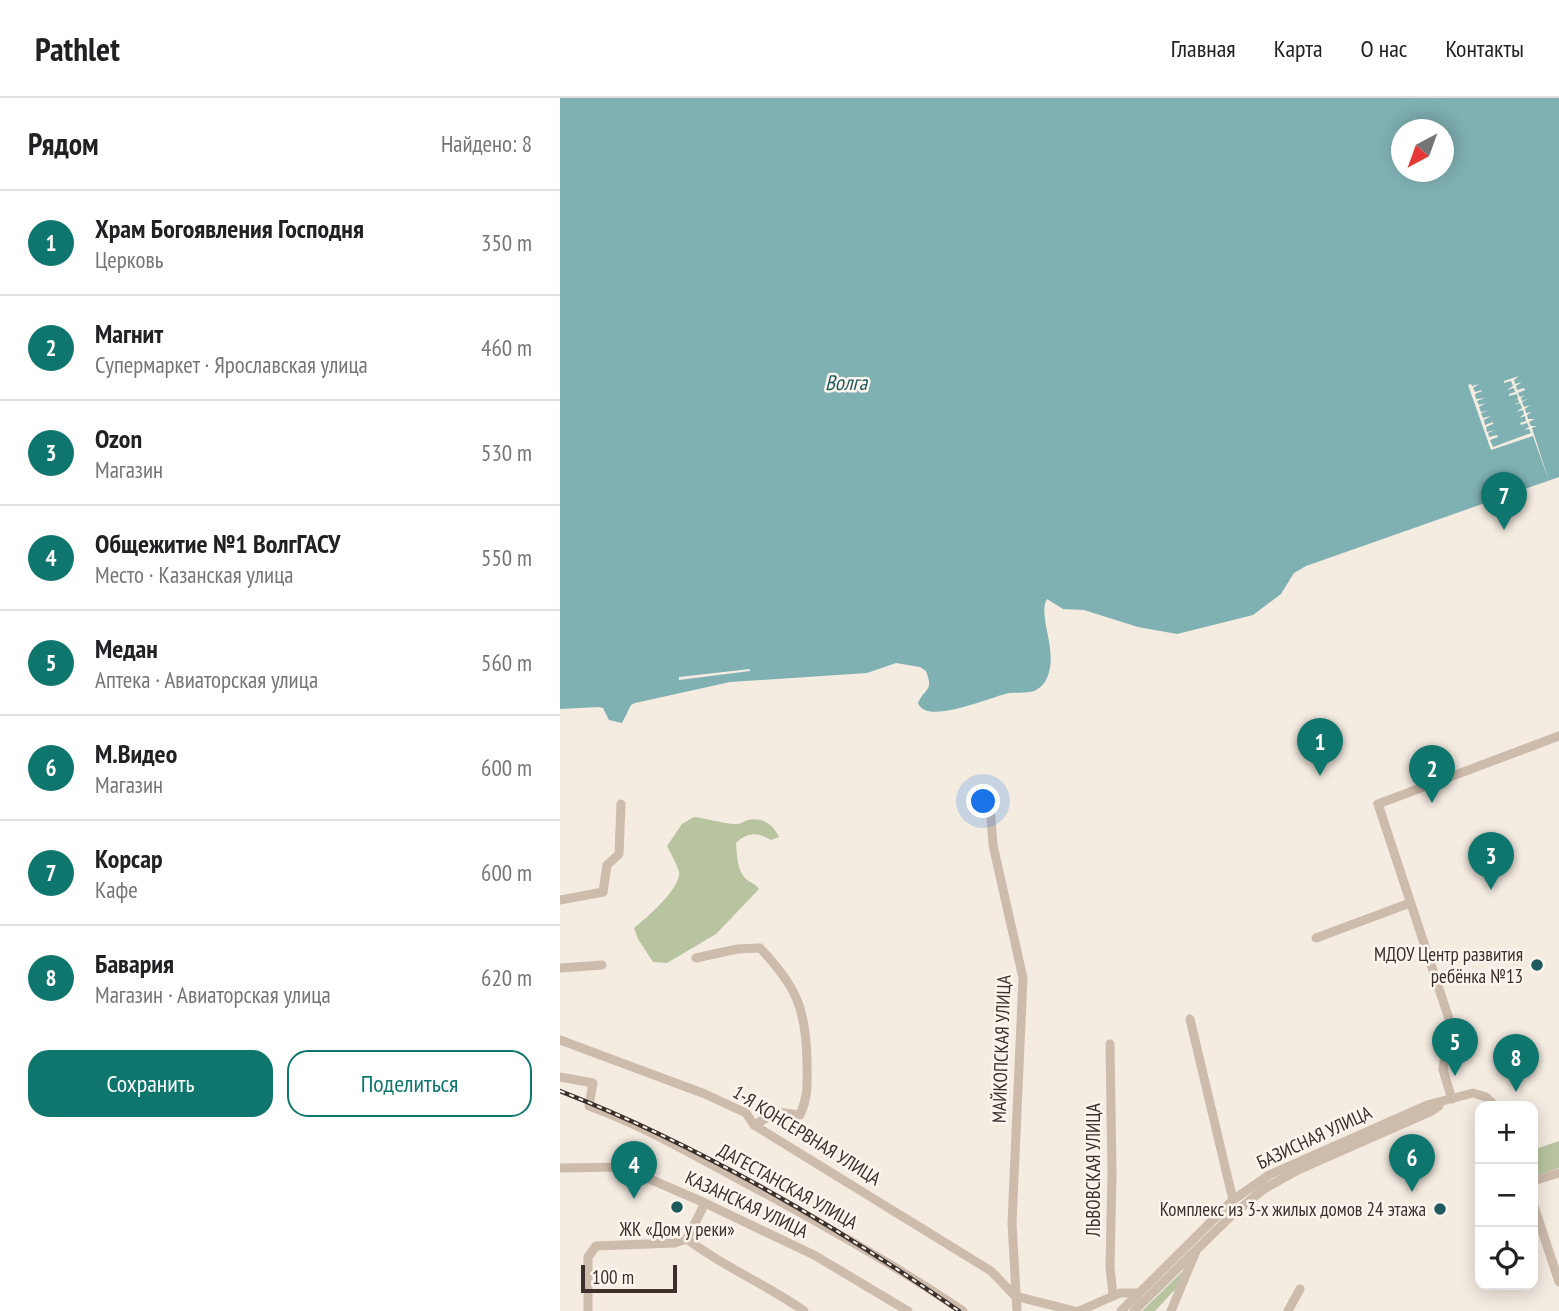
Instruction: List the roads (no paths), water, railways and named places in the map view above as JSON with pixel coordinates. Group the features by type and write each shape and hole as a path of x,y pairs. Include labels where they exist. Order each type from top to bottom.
{"street":[{"path":"1448,1101 1443,1070 1449,1019 1378,804 1559,736"},
{"name":"МАЙКОПСКАЯ УЛИЦА","path":"989,792 993,845 1023,978 1012,1223 1017,1311"},
{"path":"560,900 603,892 607,865 619,854 621,804"},
{"path":"1316,938 1410,903"},
{"path":"696,958 737,948 760,948 783,973 798,999 808,1042 807,1098 800,1115 777,1112 754,1125"},
{"path":"560,968 602,965"},
{"path":"1190,1019 1233,1200"},
{"name":"1-Я КОНСЕРВНАЯ УЛИЦА","path":"560,1040 705,1094 746,1113 754,1125 991,1270 1015,1296"},
{"name":"ЛЬВОВСКАЯ УЛИЦА","path":"1110,1044 1110,1267 1113,1296"},
{"name":"ДАГЕСТАНСКАЯ УЛИЦА","path":"560,1077 593,1083 589,1106 638,1126 797,1210 887,1262 962,1311"},
{"name":"БАЗИСНАЯ УЛИЦА","path":"1134,1311 1141,1296 1233,1200 1269,1174 1427,1105 1473,1093 1490,1101"},
{"name":"БАЗИСНАЯ УЛИЦА","path":"1121,1311 1264,1189 1296,1171 1430,1112 1448,1101"},
{"name":"КАЗАНСКАЯ УЛИЦА","path":"560,1168 622,1167 814,1255 908,1311"},
{"path":"1538,1179 1559,1173"},
{"path":"588,1311 588,1257 596,1246 674,1243 687,1239 705,1203"},
{"path":"1538,1218 1559,1282"},
{"path":"687,1239 703,1252 764,1284 804,1311"},
{"path":"1171,1311 1198,1248"},
{"path":"1288,1311 1300,1289"},
{"path":"1015,1296 1077,1311 1120,1293 1141,1296"}],"water":[{"name":"Волга","path":"560,98 1559,98 1559,477 1306,566 1294,573 1281,594 1253,615 1177,634 1138,627 1084,610 1063,609 1047,599 1044,615 1050,646 1050,668 1044,683 1030,692 1009,693 959,708 933,712 923,709 918,703 929,686 926,671 920,667 896,663 867,673 730,682 635,703 631,705 622,723 609,720 603,708 560,709"}],"railway":[{"path":"560,1091 664,1136 766,1189 864,1248 959,1311"}],"place":[{"name":"Корсар","path":"1504,530"},
{"name":"Храм Богоявления Господня","path":"1320,776"},
{"name":"Магнит","path":"1432,803"},
{"name":"Ozon","path":"1491,890"},
{"name":"МДОУ Центр развития ребёнка №13","path":"1537,965"},
{"name":"Медан","path":"1455,1076"},
{"name":"Бавария","path":"1516,1092"},
{"name":"M.Видео","path":"1412,1192"},
{"name":"Общежитие №1 ВолгГАСУ","path":"634,1199"},
{"name":"ЖК «Дом у реки»","path":"677,1207"},
{"name":"Комплекс из 3-х жилых домов 24 этажа","path":"1440,1209"}]}
